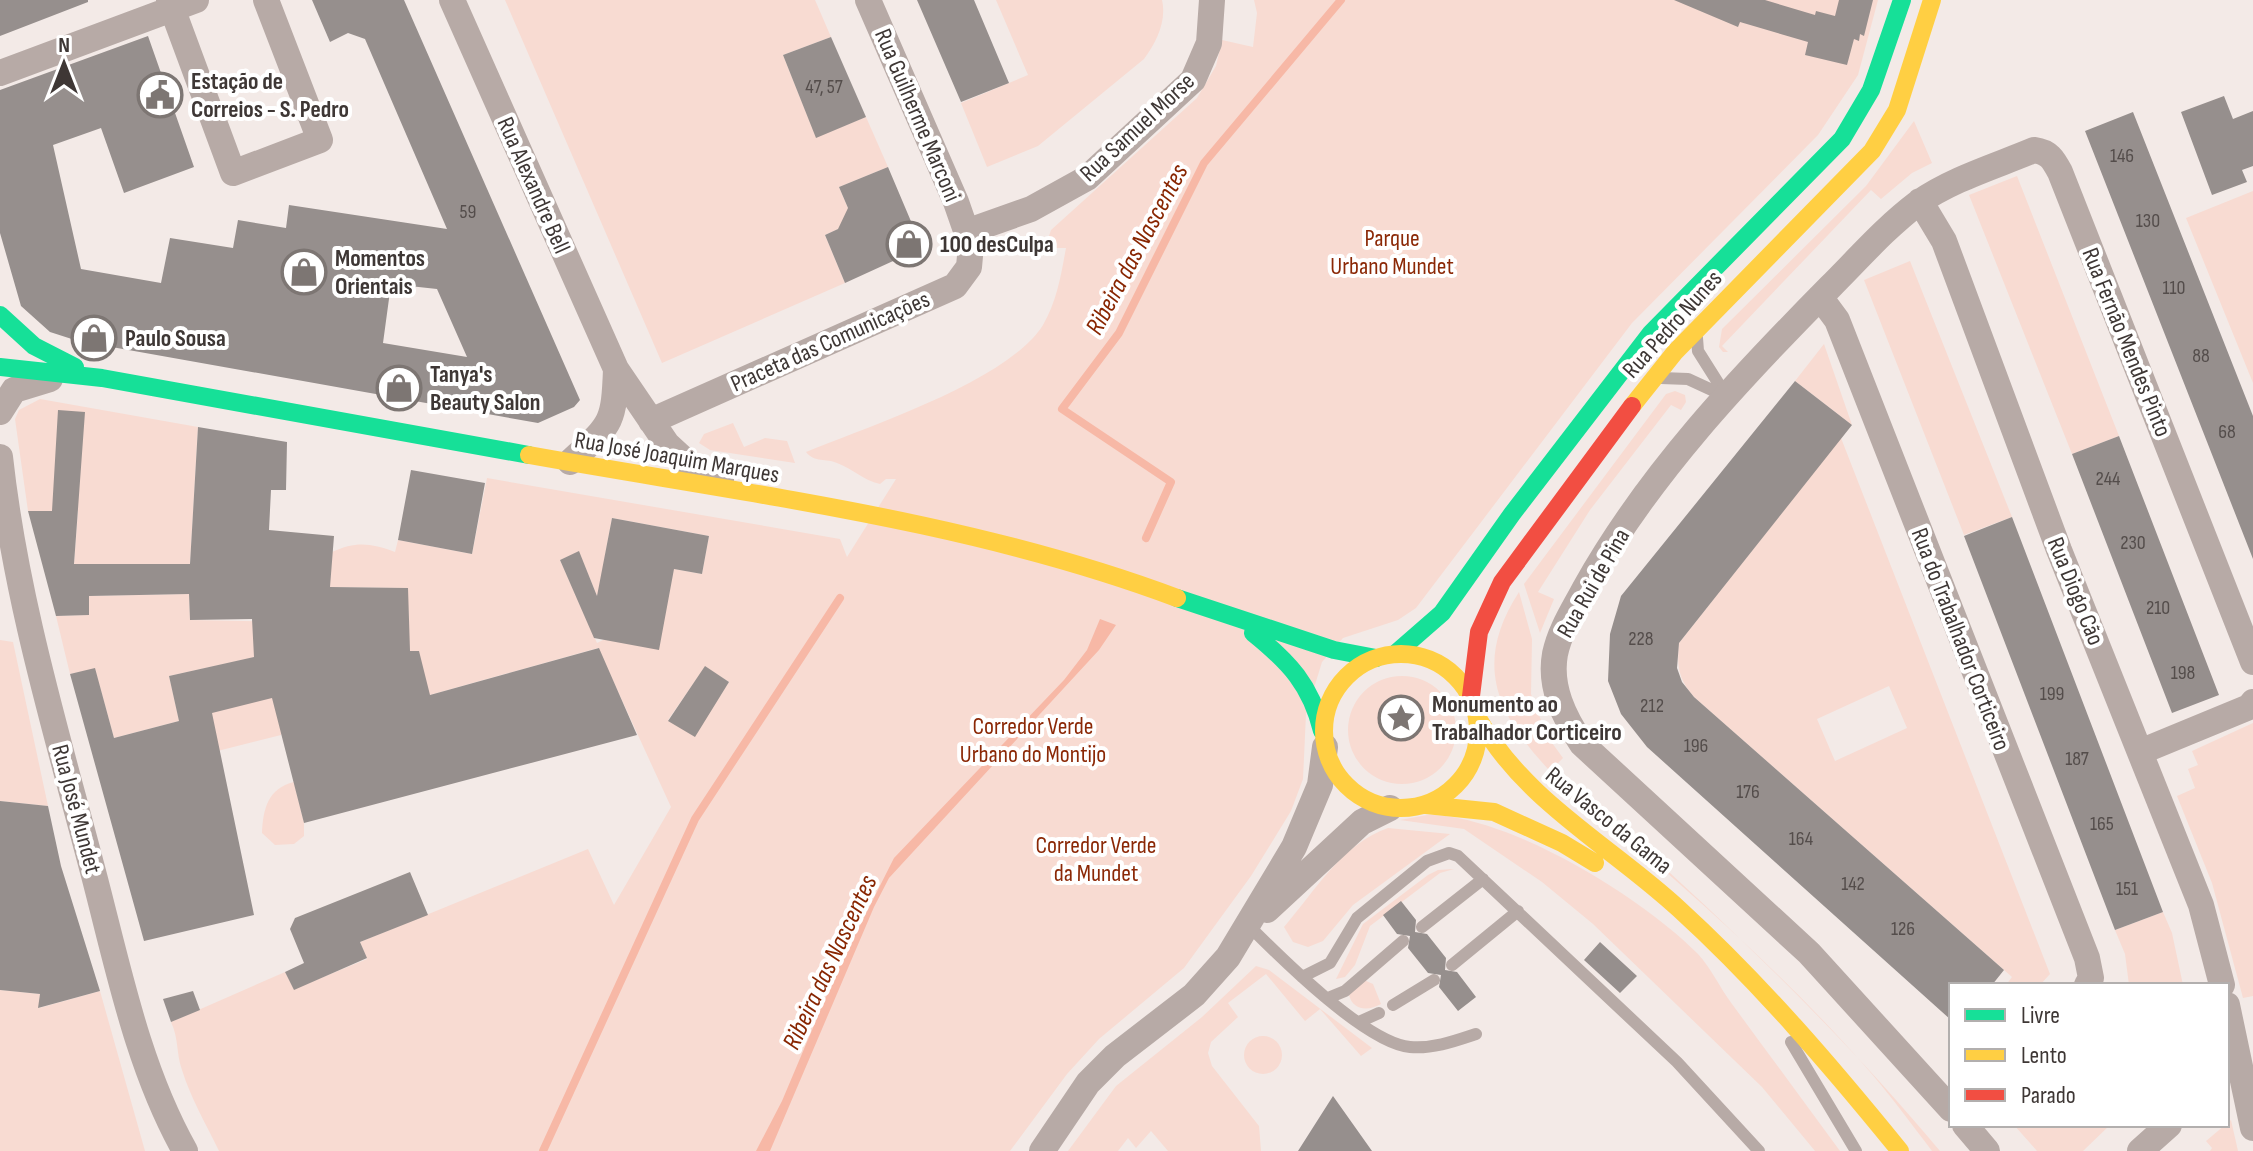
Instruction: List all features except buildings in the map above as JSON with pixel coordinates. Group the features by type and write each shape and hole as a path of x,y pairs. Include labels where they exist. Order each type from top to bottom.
{"main road":[{"name":"Rua Pedro Nunes","path":"1395,654 1421,635 1442,613 1512,514 1651,333 1842,139 1863,110 1881,73 1902,0"},
{"name":"Rua Pedro Nunes","path":"1471,696 1479,632 1502,582 1650,380 1872,151 1897,110 1932,0"},
{"name":"Rua José Joaquim Marques","path":"0,315 15,334 44,355 102,378"},
{"name":"Rua José Joaquim Marques","path":"0,367 102,378 950,531 1092,566 1234,619 1334,650 1376,658"},
{"name":"Rua José Joaquim Marques","path":"1234,619 1294,666 1306,681 1315,697 1324,744"},
{"path":"1395,654 1418,655 1440,664 1458,678 1471,696 1478,718 1479,741 1473,762 1462,780 1445,795 1426,805 1390,808 1367,801 1348,787 1333,769 1324,744 1324,719 1336,690 1357,667 1395,654"},
{"name":"Rua Vasco da Gama","path":"1478,718 1490,745 1517,777 1646,878 1776,1006 1900,1151"},
{"name":"Rua Vasco da Gama","path":"1426,805 1494,812 1562,843 1609,871 1720,951"}],"street":[{"path":"0,73 170,5 196,0"},
{"path":"170,5 233,173 320,140 266,0"},
{"name":"Rua Alexandre Bell","path":"452,0 616,369 667,444 692,467 759,496"},
{"name":"Rua Guilherme Marconi","path":"868,0 966,232"},
{"name":"Rua Samuel Morse","path":"966,232 1031,209 1087,178 1193,80 1209,43 1212,0"},
{"name":"Rua Fernão Mendes Pinto","path":"1920,201 2034,150 2051,156 2253,662"},
{"name":"Rua Rui de Pina","path":"1920,201 1820,297 1727,397 1621,531 1566,622 1554,665 1564,718 1582,744 1809,953 1949,1107"},
{"name":"Rua Diogo Cão","path":"1920,201 1944,241 2059,550 2201,905 2221,983"},
{"name":"Praceta das Comunicações","path":"651,421 955,286 969,267 971,245 966,232"},
{"name":"Rua do Trabalhador Corticeiro","path":"1820,297 1837,320 2087,958 2091,978 2088,983"},
{"name":"Rua Alexandre Bell","path":"570,462 602,433 615,411 616,369"},
{"path":"0,412 8,395 26,384 52,379 102,378"},
{"name":"Rua José Mundet","path":"0,457 30,626 65,767 152,1085 178,1145"},
{"path":"2140,752 2249,707 2253,702"},
{"path":"1042,1151 1088,1083 1115,1056 1194,995 1228,957 1294,847 1320,785 1324,744"},
{"path":"1249,926 1362,822 1390,808"},
{"path":"2229,1027 2233,1071 2253,1128"},
{"path":"1967,1127 1987,1151"},
{"path":"2140,1151 2167,1127"}],"lane":[{"path":"1696,330 1698,351 1727,397"},
{"path":"1650,380 1670,376 1688,379 1727,397"},
{"path":"1302,977 1330,963 1357,918 1427,861 1449,853 1458,856 1677,1062 1732,1117 1759,1151"},
{"path":"1422,927 1483,879"},
{"path":"1452,965 1518,911"},
{"path":"1249,926 1302,977 1387,1041 1408,1047 1431,1047 1476,1034"},
{"path":"1328,998 1345,991 1403,941"},
{"path":"1393,1005 1434,980"},
{"path":"1776,1006 1797,1056 1856,1151"},
{"path":"1359,1022 1379,1013"}],"green space":[{"path":"505,0 815,0 831,37 783,55 816,137 866,117 888,167 839,187 850,213 845,226 825,235 845,283 662,363"},
{"path":"996,0 1162,0 1163,16 1156,39 1144,59 1038,146 987,167 961,103 1028,75"},
{"name":"Corredor Verde Urbano do Montijo","path":"1254,0 1878,0 1858,75 1818,135 1632,323 1416,608 1398,620 1343,638 1322,662 1306,714 1303,779 1291,811 1251,876 1184,968 1099,1039 1067,1074 1010,1151 219,1151 186,1081 171,1022 285,972 294,989 367,959 360,942 588,849 614,905 671,807 598,648 430,695 279,652 169,676 179,720 285,694 281,735 190,758 179,721 114,738 95,669 70,674 56,616 89,615 89,596 189,594 190,620 409,624 407,588 322,587 332,552 364,544 395,552 398,540 472,554 487,478 840,539 847,557 896,479 886,479 880,484 843,465 813,458 806,452 935,400 1000,365 1025,345 1048,316 1060,278 1066,248 1045,248 1051,230 1197,98 1216,66 1222,40 1253,47 1257,13","holes":["612,518 709,536 702,574 605,556","579,552 613,635 597,643 560,560","705,667 729,682 694,736 668,720"]},
{"path":"1914,121 1932,163 1912,173 1881,199 1871,190 1722,346 1728,352 1723,352 1719,347 1722,329 1866,186"},
{"path":"2017,176 2119,436 2072,454 1969,195"},
{"path":"2253,191 2253,383 2186,218"},
{"path":"1910,261 2012,517 1964,535 1864,280"},
{"path":"1824,344 1852,425 1795,381"},
{"path":"1675,391 1685,395 1686,402 1681,410 1671,405 1590,510 1538,592 1554,599 1540,633 1524,584 1666,394"},
{"path":"40,399 198,427 190,564 74,564 78,511 28,511 15,419 19,410"},
{"path":"733,423 744,447 765,438 787,441 795,463 710,450 699,443 704,434"},
{"path":"1841,438 2050,974 2042,983 2008,983 2012,977 1694,697 1685,684 1678,659 1679,643","holes":["1889,686 1907,728 1835,761 1817,719"]},
{"path":"1519,592 1532,639 1531,694 1547,736 1563,758 1550,771 1516,729 1497,687 1494,665 1497,642"},
{"path":"0,640 13,642 48,806 0,801"},
{"path":"1402,676 1423,680 1440,692 1452,709 1456,730 1452,751 1440,768 1423,780 1402,784 1381,780 1364,768 1352,751 1348,730 1352,709 1364,692 1381,680"},
{"path":"2253,723 2253,996 2243,998 2212,883 2177,796 2195,788 2188,769 2198,765 2192,751"},
{"path":"294,782 304,836 294,844 275,845 262,833 266,808 278,789"},
{"path":"1574,786 1670,873 1742,941 1571,789"},
{"path":"1427,815 1459,818 1495,828 1533,844 1609,885 1674,932 1703,960 1840,1151 1815,1151 1762,1087 1593,924 1542,882 1464,829 1400,820"},
{"path":"1388,828 1450,834 1353,905 1323,941 1308,947 1293,942 1284,927 1318,884 1357,845"},
{"path":"1454,869 1440,873 1370,926 1355,965 1345,977 1336,979 1363,924 1428,875 1438,870"},
{"path":"2163,912 2172,933 2183,983 2129,983 2125,954 2115,930"},
{"path":"1742,941 1795,992 1852,1051 1809,1007"},
{"path":"1256,966 1269,970 1372,1048 1361,1056 1320,1009 1305,1021 1266,974 1228,1003 1238,1017 1211,1042 1208,1053 1212,1066 1259,1126 1261,1151 1168,1151 1151,1131 1136,1148 1128,1138 1118,1151 1068,1151 1116,1086 1202,1017"},
{"path":"1364,980 1373,984 1381,1004 1362,1008 1351,1000 1349,995"},
{"path":"0,990 40,994 39,1008 100,991 145,1151 0,1151"},
{"path":"1263,1036 1277,1041 1282,1055 1277,1069 1263,1074 1249,1069 1244,1055 1249,1041"},
{"path":"1852,1051 1897,1102 1940,1151 1932,1151"},
{"path":"2231,1120 2238,1151 2210,1151 2212,1148 2206,1141 2223,1127 2229,1127"},
{"path":"2016,1127 2108,1127 2083,1151 2037,1151"}],"shaded area":[{"path":"1100,619 1116,625 1099,650 889,878 770,1151 756,1151 782,1101 837,971 894,858 1064,680 1087,650"}],"waterway":[{"name":"Ribeira das Nascentes","path":"1146,538 1171,482 1062,409 1119,333 1204,163 1341,0"},
{"path":"543,1151 695,819 840,598"}],"traffic: fast":[{"path":"1395,654 1442,613 1512,514 1651,333 1842,139 1871,90 1902,0"},
{"path":"0,315 34,346 75,367"},
{"path":"0,367 102,378 529,455"},
{"path":"1177,598 1334,650 1376,658"},
{"path":"1253,633 1288,665 1305,687 1322,731"}],"traffic: slow":[{"path":"1632,406 1675,352 1872,151 1897,110 1932,0"},
{"path":"529,455 775,497 938,529 1019,548 1177,598"},
{"path":"1401,654 1431,660 1456,676 1472,701 1478,731 1472,761 1456,786 1431,802 1401,808 1371,802 1346,786 1330,761 1324,731 1330,701 1346,676 1371,660 1401,654"},
{"path":"1478,718 1519,774 1544,798 1653,886 1738,966 1821,1057 1900,1151"},
{"path":"1426,805 1494,812 1562,843 1595,863"}],"traffic: jam":[{"path":"1471,696 1479,632 1502,582 1632,406"}],"place":[{"name":"Estação de Correios - S. Pedro","path":"160,95"},
{"name":"100 desCulpa","path":"909,244"},
{"name":"Momentos Orientais","path":"304,272"},
{"name":"Paulo Sousa","path":"94,338"},
{"name":"Tanya's Beauty Salon","path":"399,388"},
{"name":"Monumento ao Trabalhador Corticeiro","path":"1401,718"}],"park label":[{"name":"Parque Urbano Mundet","path":"1392,252"},
{"name":"Corredor Verde da Mundet","path":"1096,859"}]}
